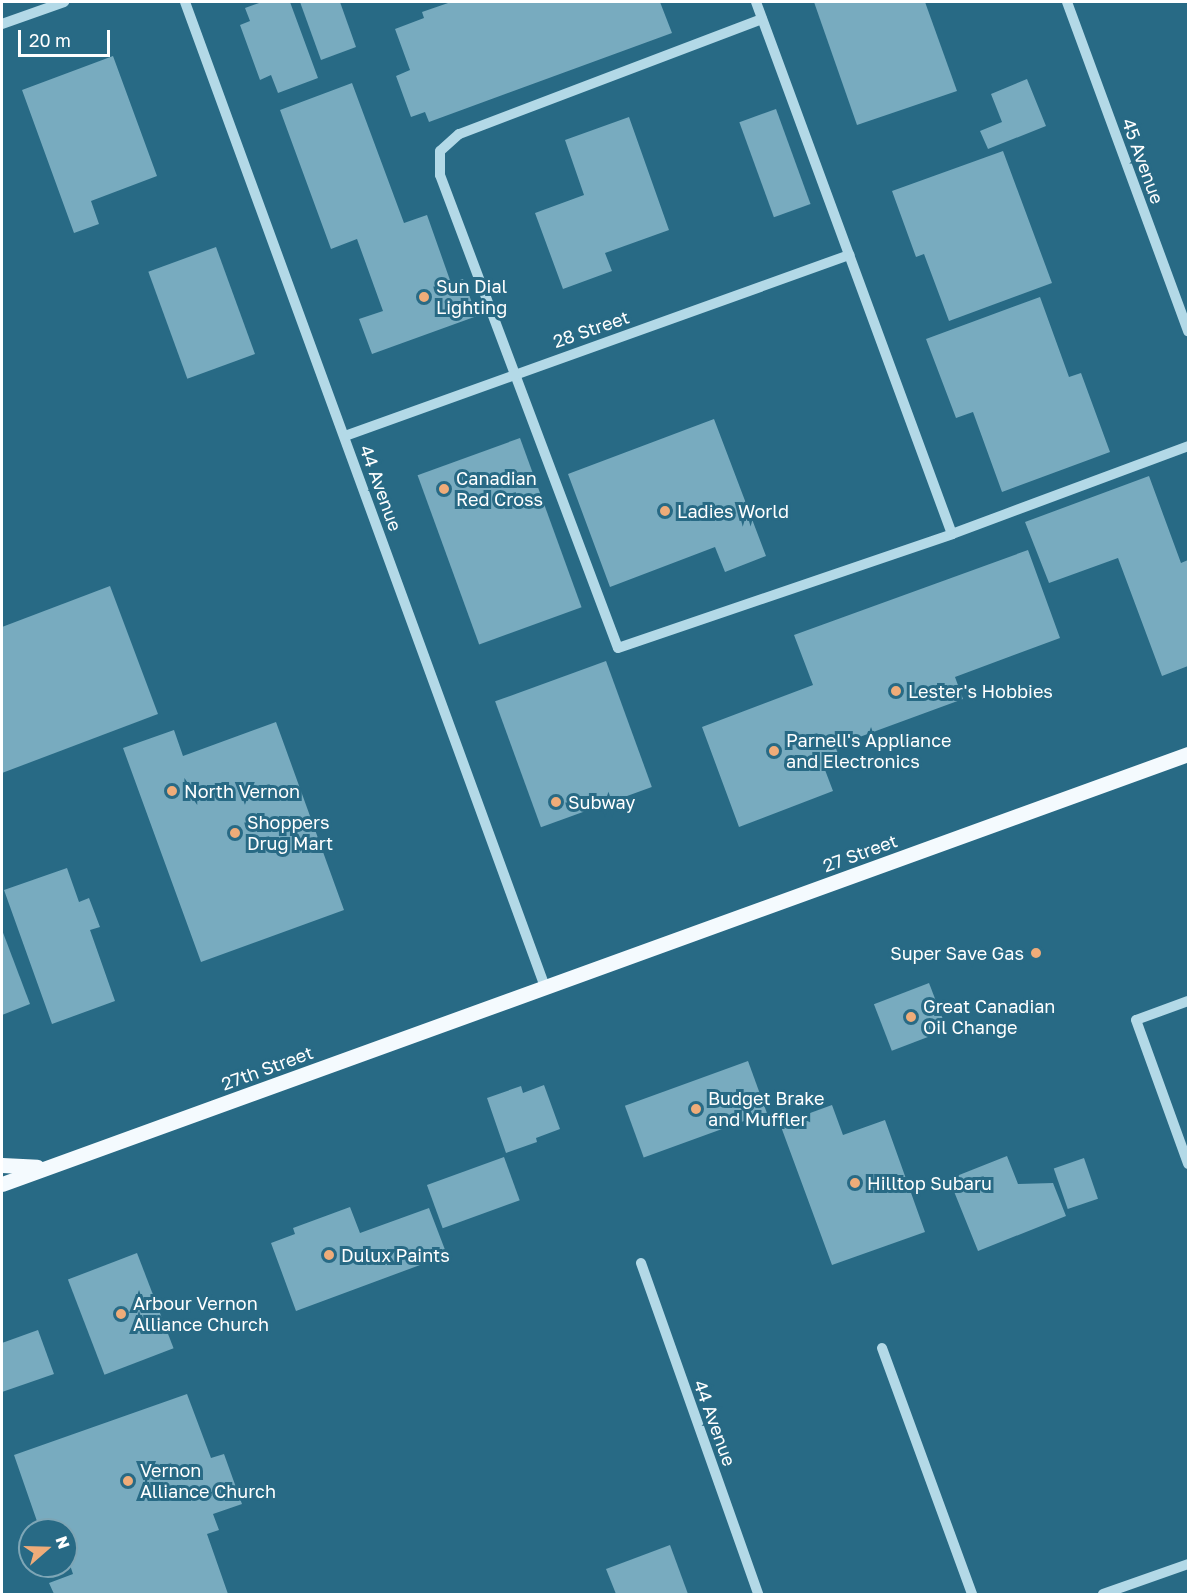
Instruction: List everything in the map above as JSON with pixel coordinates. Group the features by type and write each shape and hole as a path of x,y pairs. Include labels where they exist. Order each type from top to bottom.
{"main road":[{"name":"27 Street","path":"545,987 1188,754"},
{"name":"27th Street","path":"2,1184 545,987"},
{"path":"2,1166 46,1168"}],"street":[{"path":"2,24 64,2"},
{"name":"44 Avenue","path":"184,2 345,436 545,987"},
{"path":"756,2 952,534"},
{"name":"45 Avenue","path":"1067,2 1188,331"},
{"path":"762,20 459,134 440,151 440,175 618,648 952,534 1188,446"},
{"name":"28 Street","path":"345,436 849,255"},
{"path":"1188,1001 1136,1020 1188,1164"},
{"name":"44 Avenue","path":"640,1263 758,1594"},
{"path":"882,1348 972,1594"},
{"path":"1103,1594 1188,1564"}],"building":[{"path":"262,2 290,2 318,78 278,93 271,75 260,80 240,25 250,21 245,8"},
{"path":"300,2 340,2 356,47 321,60"},
{"path":"451,2 660,2 672,33 429,122 425,112 411,117 396,76 410,70 395,29 424,18 422,12"},
{"path":"814,2 925,2 957,91 857,125"},
{"path":"113,56 157,176 91,201 99,224 74,233 22,90"},
{"path":"1027,79 1046,126 988,149 980,131 1002,122 991,94"},
{"path":"352,83 404,223 427,215 451,283 463,279 477,316 372,354 359,319 383,311 357,239 331,249 280,110"},
{"path":"776,109 811,204 774,217 739,122"},
{"path":"629,117 669,230 605,253 612,271 563,289 535,213 584,195 565,140"},
{"path":"1003,151 1052,283 949,321 924,254 916,257 892,191"},
{"path":"216,247 255,354 187,379 148,272"},
{"path":"1040,297 1069,377 1081,373 1110,452 1002,492 973,412 956,418 926,339"},
{"name":"Ladies World","path":"714,419 766,556 725,572 715,547 610,587 568,474"},
{"path":"520,438 582,607 479,644 418,475"},
{"path":"1149,476 1181,563 1188,560 1188,666 1162,676 1118,558 1049,583 1025,522"},
{"path":"1028,550 1060,638 955,677 963,699 835,746 839,756 822,762 833,791 739,827 702,727 813,685 794,635"},
{"path":"110,586 158,714 2,773 2,627"},
{"path":"606,661 652,787 541,827 495,701"},
{"name":"Shoppers Drug Mart","path":"276,722 344,910 201,962 123,748 174,730 183,756"},
{"path":"67,868 79,902 89,898 100,927 90,930 115,1001 52,1024 4,890"},
{"path":"2,930 30,1004 2,1015"},
{"name":"Great Canadian Oil Change","path":"929,983 947,1030 892,1051 874,1004"},
{"name":"Budget Brake and Muffler","path":"748,1061 767,1113 644,1157 625,1106"},
{"path":"544,1085 560,1129 536,1138 537,1142 506,1153 487,1098 521,1086 523,1093"},
{"name":"Hilltop Subaru","path":"832,1105 843,1135 885,1120 925,1232 832,1265 780,1124"},
{"path":"1007,1156 1018,1184 1053,1183 1066,1216 978,1251 949,1179"},
{"path":"504,1157 520,1200 443,1228 427,1185"},
{"path":"1084,1158 1098,1199 1068,1209 1054,1168"},
{"path":"350,1207 360,1233 429,1208 447,1255 296,1311 271,1243 295,1234 293,1228"},
{"name":"Arbour Vernon Alliance Church","path":"137,1253 174,1348 104,1375 68,1280"},
{"path":"38,1330 54,1374 2,1392 2,1343"},
{"name":"Vernon Alliance Church","path":"187,1394 211,1458 224,1454 242,1504 213,1514 219,1530 207,1534 228,1594 54,1594 49,1583 62,1578 78,1578 78,1518 36,1518 14,1455"},
{"path":"670,1545 688,1594 616,1594 606,1569"}],"place":[{"name":"Sun Dial Lighting","path":"424,297"},
{"name":"Canadian Red Cross","path":"444,489"},
{"name":"Ladies World","path":"665,511"},
{"name":"Lester's Hobbies","path":"896,691"},
{"name":"Parnell's Appliance and Electronics","path":"774,751"},
{"name":"North Vernon","path":"172,791"},
{"name":"Subway","path":"556,802"},
{"name":"Shoppers Drug Mart","path":"235,833"},
{"name":"Super Save Gas","path":"1036,953"},
{"name":"Great Canadian Oil Change","path":"911,1017"},
{"name":"Budget Brake and Muffler","path":"696,1109"},
{"name":"Hilltop Subaru","path":"855,1183"},
{"name":"Dulux Paints","path":"329,1255"},
{"name":"Arbour Vernon Alliance Church","path":"121,1314"},
{"name":"Vernon Alliance Church","path":"128,1481"}]}
